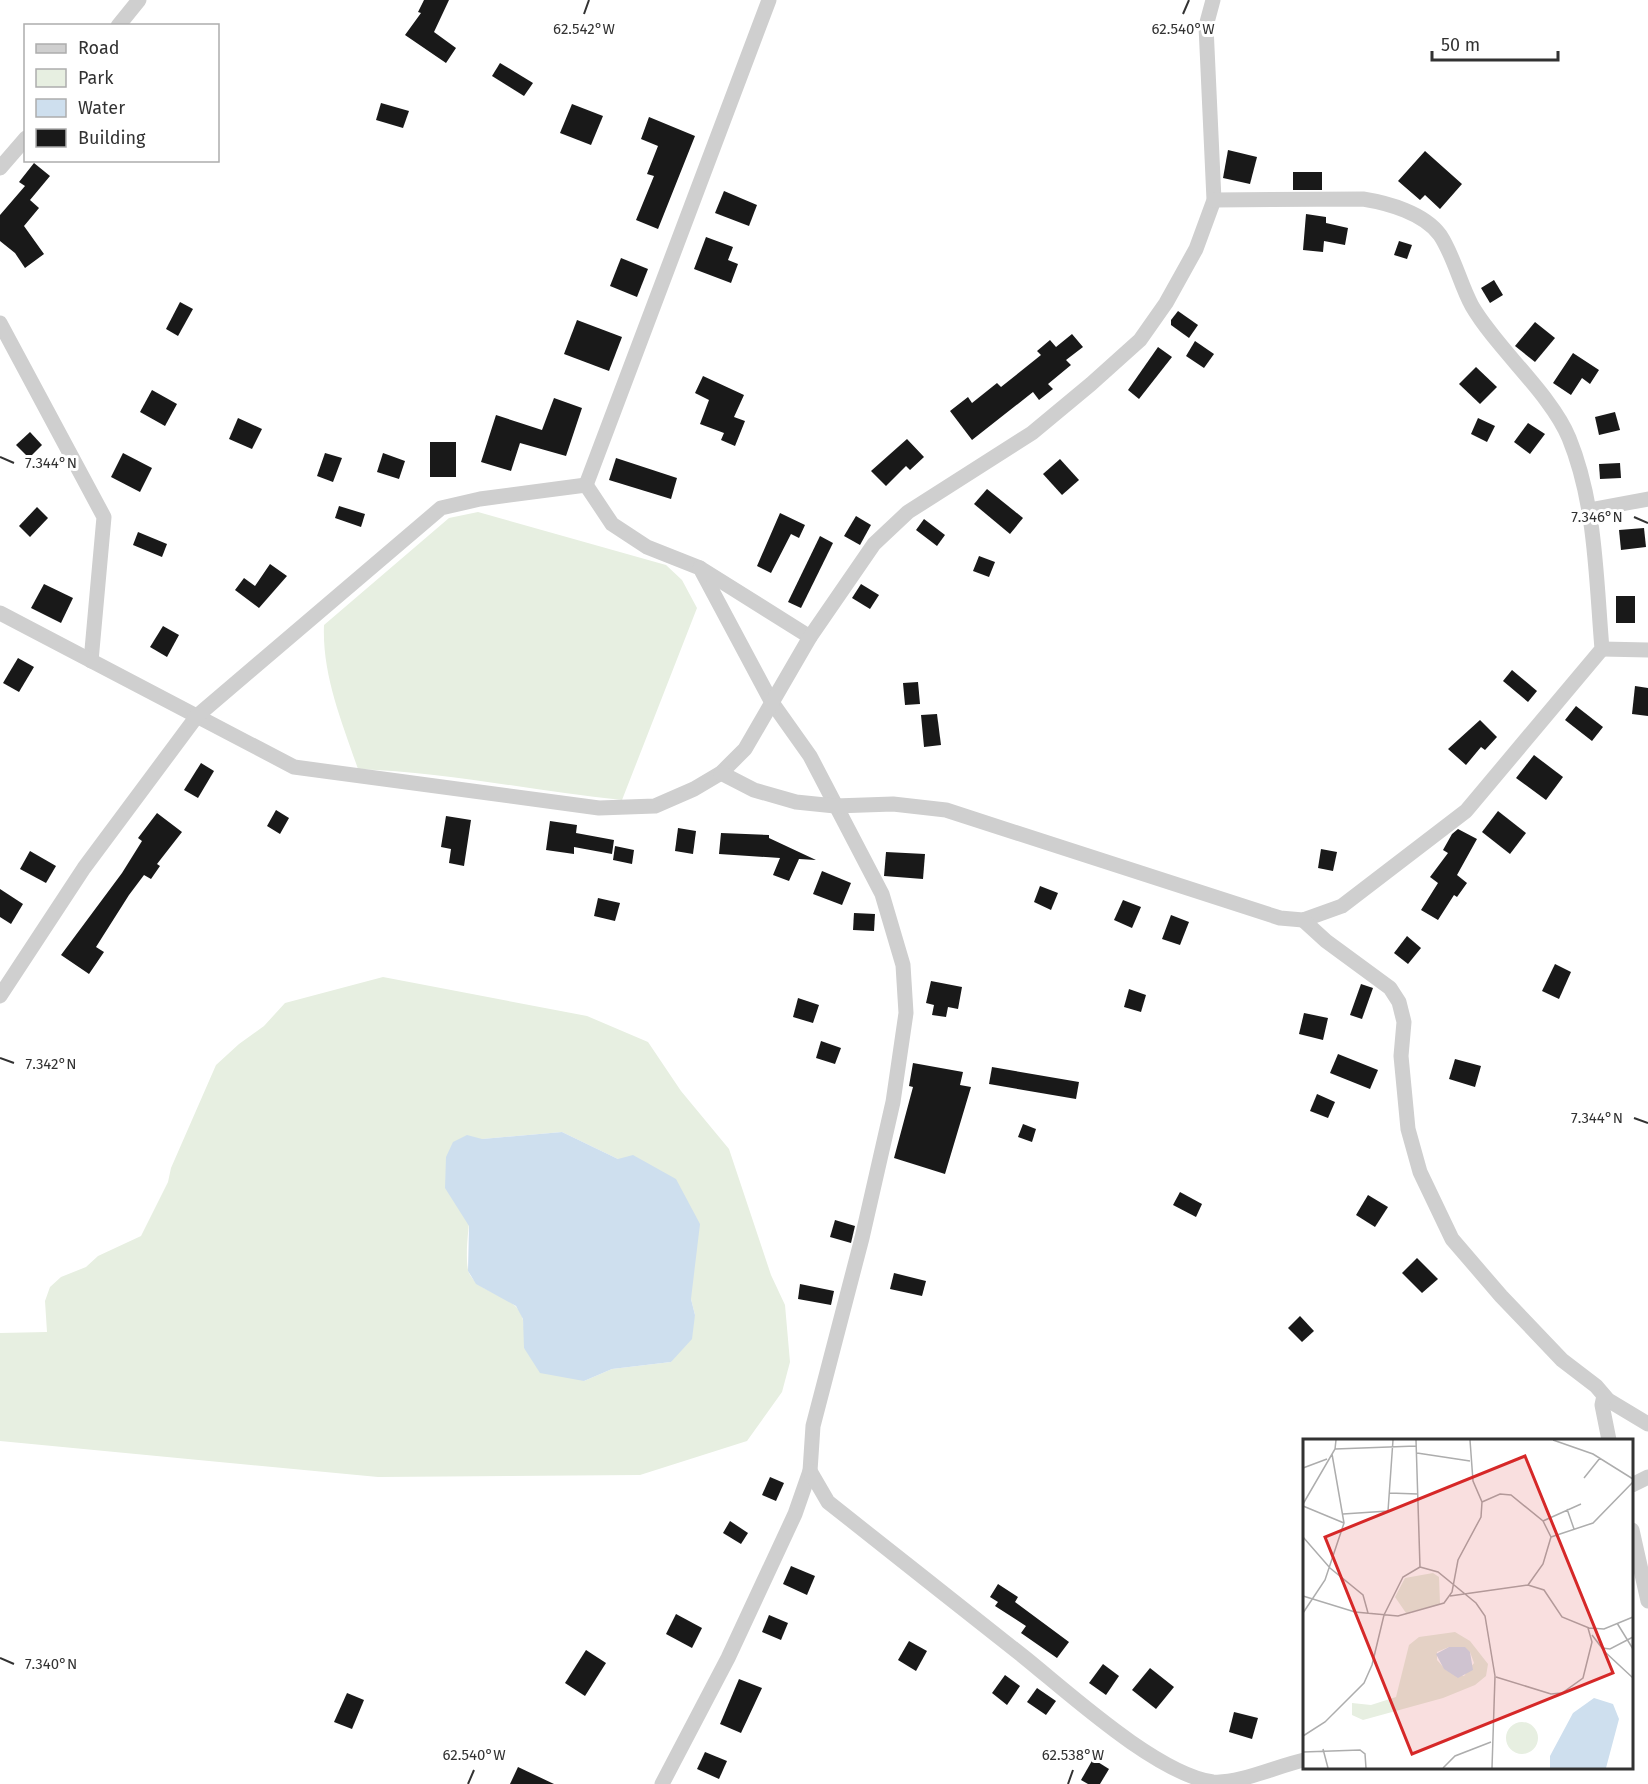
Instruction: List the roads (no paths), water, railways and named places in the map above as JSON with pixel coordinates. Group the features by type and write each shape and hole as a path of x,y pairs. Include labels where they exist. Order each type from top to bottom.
{"street":[{"path":"120,24 139,0"},
{"path":"586,485 769,0"},
{"path":"0,613 294,767 599,808 654,806 694,789 722,773 745,749 771,700 810,637 874,544 908,512 1032,433 1140,340 1166,303 1196,249 1214,200 1206,26 1213,0"},
{"path":"0,168 24,140"},
{"path":"722,773 754,790 796,802 836,806 893,804 946,810 1280,918 1303,920 1342,906 1466,811 1602,649 1589,510 1569,437 1472,306 1439,234 1412,214 1387,203 1363,199 1214,200"},
{"path":"0,323 104,517 91,661"},
{"path":"586,485 612,524 647,547 700,568 810,637"},
{"path":"0,996 84,868 196,716 441,508 480,499 586,485"},
{"path":"1589,510 1648,499"},
{"path":"662,1784 729,1658 795,1514 810,1471 813,1426 862,1238 893,1102 906,1013 903,965 882,894 810,756 771,700 700,568"},
{"path":"1602,649 1648,650"},
{"path":"1303,920 1326,941 1390,988 1399,1002 1404,1022 1401,1056 1408,1129 1420,1172 1452,1239 1501,1296 1562,1360 1596,1386 1604,1396 1648,1424"},
{"path":"1604,1396 1602,1405 1609,1436"},
{"path":"810,1471 828,1502 1100,1718 1168,1766 1202,1780 1221,1783 1246,1779 1303,1761"},
{"path":"1633,1484 1648,1477"},
{"path":"1633,1534 1645,1578 1648,1601"}],"water":[{"path":"562,1132 618,1159 633,1155 676,1179 700,1224 691,1299 695,1315 692,1339 671,1362 612,1369 584,1381 540,1373 524,1348 523,1319 516,1306 476,1284 468,1271 469,1226 445,1188 446,1157 453,1142 467,1135 482,1139"}]}
